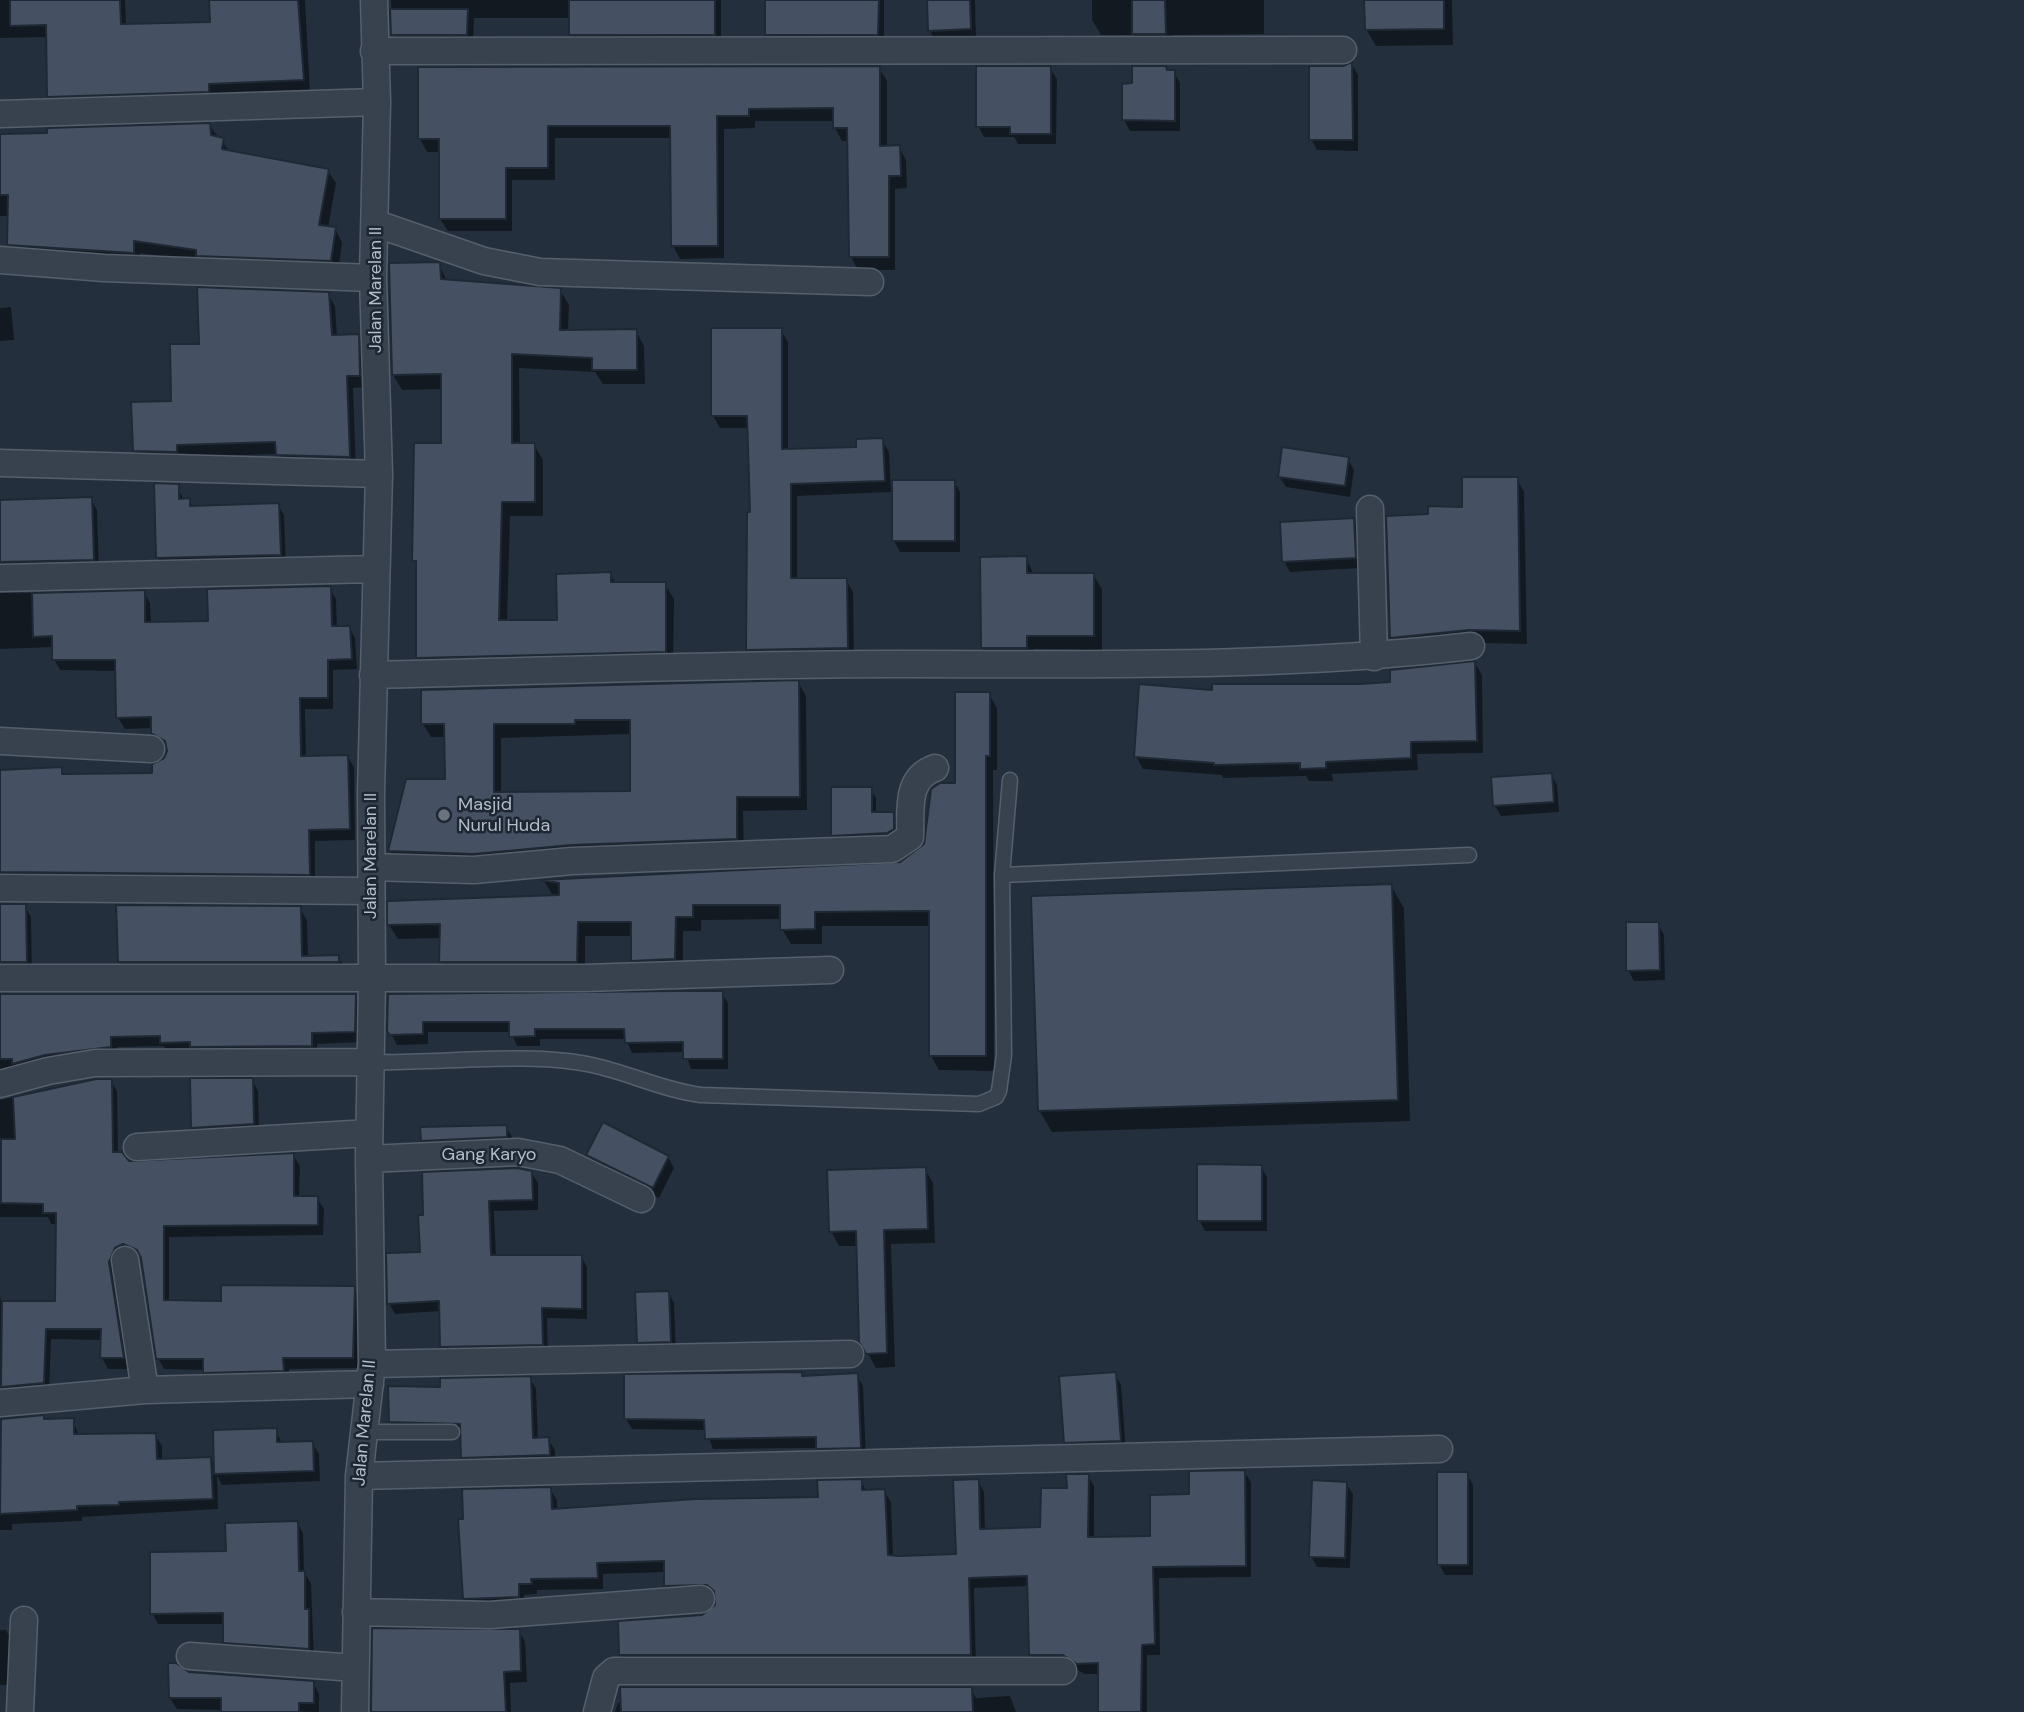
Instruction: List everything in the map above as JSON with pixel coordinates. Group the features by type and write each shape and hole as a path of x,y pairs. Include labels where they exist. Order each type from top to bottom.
{"street":[{"name":"Jalan Marelan II","path":"355,1712 359,1476 371,1374 369,1146 373,675 374,569 379,474 373,278 377,225 374,0"},
{"path":"374,51 1343,50"},
{"path":"0,114 377,102"},
{"path":"377,225 484,261 540,272 870,282"},
{"path":"0,260 104,268 373,278"},
{"path":"0,463 379,474"},
{"path":"1370,509 1374,657"},
{"path":"0,578 374,569"},
{"path":"373,675 895,664 1124,665 1374,657 1471,646"},
{"path":"0,741 152,749"},
{"path":"0,888 372,879 572,861 892,849 910,837 912,794 916,780 922,772 935,768"},
{"path":"0,978 584,978 830,970"},
{"path":"0,1084 48,1071 96,1063 370,1062"},
{"name":"Gang Karyo","path":"137,1147 369,1146 541,1154 641,1199"},
{"path":"125,1261 145,1390"},
{"path":"0,1403 371,1374 850,1354"},
{"path":"359,1476 1438,1449"},
{"path":"356,1612 490,1615 701,1599"},
{"path":"20,1712 11,1684 24,1620"},
{"path":"190,1656 355,1668"},
{"path":"597,1712 606,1678 614,1671 1063,1671"}],"lane":[{"path":"370,1062 531,1061 580,1064 680,1092 701,1095 979,1104 990,1101 999,1091 1004,1055 1002,875 1010,780"},
{"path":"1002,875 1469,855"},
{"path":"365,1432 452,1432"}],"building":[{"path":"10,0 120,0 121,24 210,22 209,0 298,0 304,80 209,84 209,92 47,97 46,25 10,26"},
{"path":"569,0 715,0 715,35 569,35"},
{"path":"765,0 879,0 878,35 765,35"},
{"path":"927,0 970,0 971,29 928,31"},
{"path":"1132,0 1165,0 1166,34 1132,34"},
{"path":"1364,0 1444,0 1444,29 1365,30"},
{"path":"390,9 468,9 467,35 391,35"},
{"path":"1352,62 1353,140 1309,140 1309,66 1343,66"},
{"path":"880,66 880,146 900,145 901,176 889,176 889,257 849,257 847,128 833,128 833,108 749,109 749,116 717,116 718,246 671,246 670,126 548,126 548,168 506,168 506,219 439,219 439,139 418,139 418,67"},
{"path":"976,66 1051,66 1051,134 1010,134 1010,127 976,127"},
{"path":"1132,66 1166,66 1167,70 1175,70 1175,121 1122,120 1122,84 1132,83"},
{"path":"210,123 211,135 224,138 222,149 329,169 319,225 336,227 331,261 196,256 196,250 134,241 134,253 7,245 8,195 0,195 0,134 47,133 47,128"},
{"path":"440,262 441,279 561,288 560,330 637,329 637,370 592,370 592,358 512,354 512,443 535,443 535,502 502,502 499,620 557,620 556,574 611,572 611,582 666,582 666,652 416,658 416,561 412,561 414,443 441,443 441,374 392,375 389,263"},
{"path":"197,287 329,292 332,335 359,334 360,376 347,376 350,457 276,455 275,442 177,445 177,452 133,451 131,402 171,401 170,344 199,344"},
{"path":"711,328 782,328 782,449 856,447 856,439 883,438 885,481 791,484 791,578 847,578 848,648 746,650 747,512 750,512 747,416 711,416"},
{"path":"1282,447 1349,457 1345,486 1278,477"},
{"path":"1462,477 1518,477 1520,631 1469,630 1390,638 1386,516 1428,514 1428,506 1462,507"},
{"path":"892,480 955,480 955,541 892,541"},
{"path":"154,483 179,484 179,499 190,498 190,506 279,503 281,555 156,558"},
{"path":"92,497 94,560 0,562 0,500"},
{"path":"1354,518 1356,558 1282,562 1280,522"},
{"path":"1027,556 1027,573 1094,573 1094,636 1027,636 1027,648 981,648 980,557"},
{"path":"331,586 332,626 350,626 352,659 328,660 328,698 300,698 301,756 348,755 350,829 309,830 310,875 0,872 0,770 62,767 62,774 152,773 152,764 164,758 167,751 165,741 151,733 151,717 116,718 115,660 52,660 52,636 33,637 32,593 145,590 145,622 208,621 207,589"},
{"path":"1475,661 1477,741 1411,742 1411,758 1326,762 1326,768 1300,769 1300,763 1214,765 1134,757 1139,684 1212,690 1212,684 1390,682 1390,670"},
{"path":"799,680 800,797 737,797 737,839 571,845 474,854 388,851 406,779 445,779 444,724 421,724 421,690","holes":["575,720 630,720 630,791 494,792 494,724 575,724"]},
{"path":"955,692 990,692 990,756 986,756 986,1056 929,1056 929,911 815,912 815,929 780,930 780,905 693,905 693,917 676,917 675,959 631,961 631,922 578,922 577,962 439,962 440,924 387,925 387,901 559,895 559,883 541,880 900,862 924,844 931,789 940,783 955,783"},
{"path":"1552,773 1554,802 1493,806 1491,777"},
{"path":"831,787 872,787 872,812 894,812 894,829 887,833 831,836"},
{"path":"1392,884 1398,1100 1038,1111 1031,896"},
{"path":"0,904 26,904 27,962 0,962"},
{"path":"116,905 301,906 302,956 339,955 339,962 118,962"},
{"path":"1626,922 1659,922 1660,970 1626,971"},
{"path":"723,991 723,1059 683,1059 683,1042 625,1043 624,1029 535,1029 535,1036 509,1037 509,1022 423,1022 423,1034 390,1035 387,1031 388,994"},
{"path":"0,994 356,994 355,1032 312,1033 312,1046 190,1047 190,1042 160,1043 160,1036 111,1037 111,1047 45,1055 12,1064 12,1059 0,1059"},
{"path":"190,1078 253,1078 254,1124 191,1128"},
{"path":"96,1079 112,1079 113,1152 122,1152 129,1161 294,1153 294,1196 318,1196 318,1225 164,1226 164,1300 221,1301 221,1285 355,1286 353,1358 283,1358 284,1371 203,1373 203,1359 156,1359 141,1258 137,1250 123,1244 115,1248 109,1262 124,1358 100,1358 101,1329 46,1329 44,1383 1,1387 2,1301 55,1301 56,1213 43,1213 43,1204 1,1203 1,1139 15,1139 13,1097"},
{"path":"603,1122 669,1156 653,1188 586,1155"},
{"path":"507,1125 507,1137 421,1141 420,1127"},
{"path":"1197,1164 1262,1165 1262,1221 1197,1221"},
{"path":"926,1167 928,1229 884,1230 887,1353 866,1354 859,1342 856,1231 829,1232 827,1170"},
{"path":"517,1168 532,1171 533,1200 489,1201 491,1255 582,1255 582,1309 542,1308 543,1345 440,1347 439,1301 387,1304 386,1253 420,1252 418,1215 423,1215 422,1172"},
{"path":"669,1291 671,1342 637,1343 635,1292"},
{"path":"802,1372 802,1376 858,1373 861,1448 816,1449 816,1437 705,1439 704,1420 624,1419 624,1374"},
{"path":"1116,1372 1121,1441 1064,1443 1059,1376"},
{"path":"531,1376 533,1438 549,1437 550,1455 461,1458 460,1424 389,1422 388,1386 440,1387 440,1378"},
{"path":"44,1415 44,1419 74,1418 74,1434 156,1433 157,1459 211,1457 213,1499 119,1502 119,1505 77,1506 77,1510 0,1514 1,1419"},
{"path":"277,1428 277,1442 313,1441 314,1471 214,1474 213,1430"},
{"path":"1245,1470 1246,1566 1153,1567 1155,1644 1142,1645 1141,1712 1098,1712 1098,1663 1077,1664 1063,1655 1029,1655 1027,1576 969,1578 971,1655 619,1655 618,1621 702,1615 715,1605 714,1591 707,1585 664,1586 664,1561 597,1563 598,1578 531,1579 532,1584 519,1584 519,1597 463,1599 458,1519 463,1519 462,1489 551,1487 552,1509 695,1499 818,1497 817,1480 862,1479 862,1490 885,1489 888,1555 899,1556 956,1554 953,1480 979,1479 980,1529 1040,1527 1041,1488 1067,1488 1066,1474 1089,1474 1088,1537 1150,1536 1150,1495 1189,1494 1189,1471"},
{"path":"1437,1472 1468,1472 1468,1565 1437,1565"},
{"path":"1312,1480 1347,1482 1345,1558 1309,1557"},
{"path":"298,1521 299,1571 305,1571 305,1609 309,1609 309,1649 223,1643 223,1613 150,1614 150,1552 226,1551 225,1523"},
{"path":"372,1628 520,1629 521,1671 504,1672 506,1712 371,1712"},
{"path":"168,1663 176,1663 189,1672 314,1681 314,1703 299,1703 299,1712 221,1712 221,1698 169,1698"},
{"path":"620,1687 972,1687 973,1712 621,1712"}],"place":[{"name":"Masjid Nurul Huda","path":"444,815"}]}
